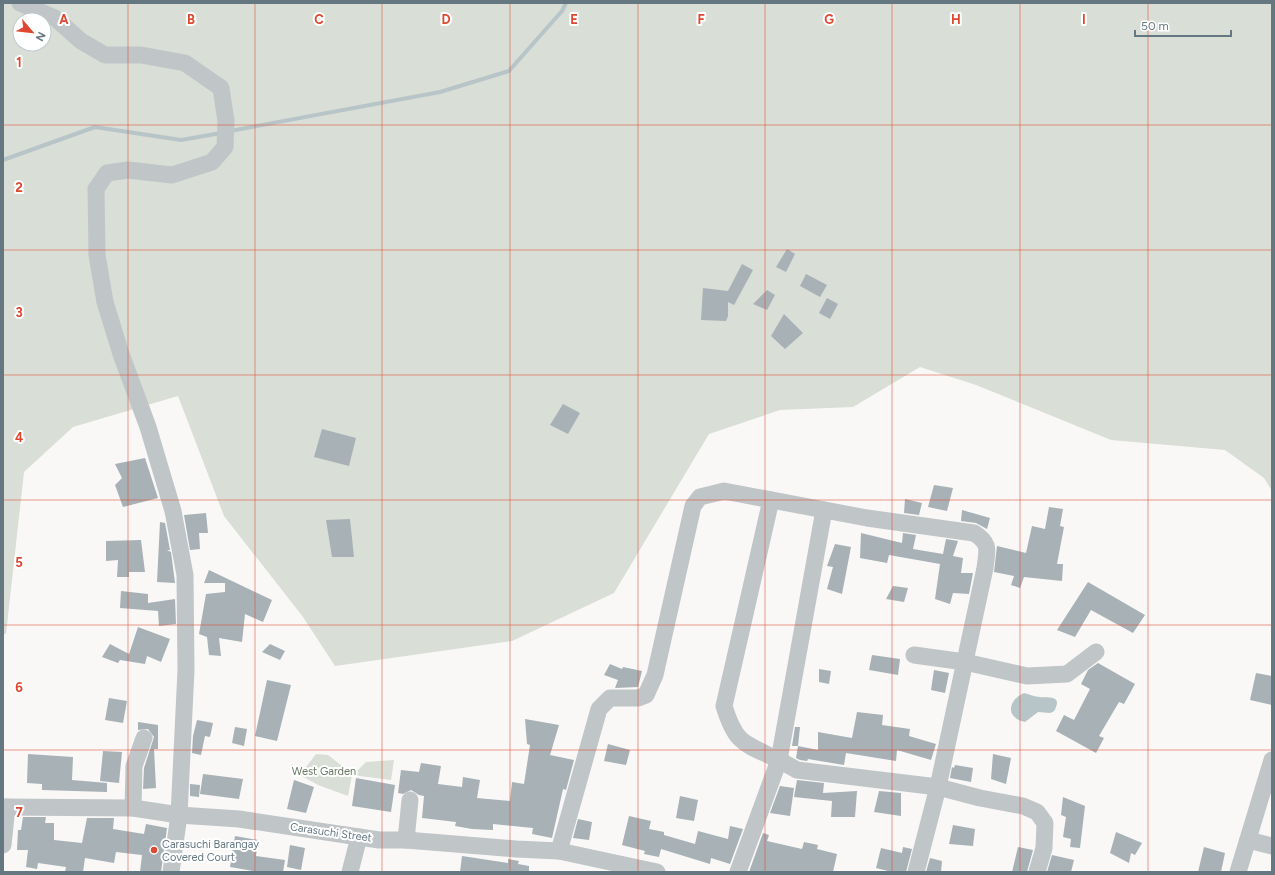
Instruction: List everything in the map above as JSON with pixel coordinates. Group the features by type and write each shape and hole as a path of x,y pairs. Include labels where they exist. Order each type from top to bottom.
{"street":[{"path":"20,3 55,18 81,41 104,55 141,55 185,63 221,88 226,121 226,146 212,162 172,175 128,170 106,173 96,189 97,255 105,302 148,427 173,511 185,575 186,670 179,815 171,872"},
{"path":"559,851 599,709 610,698 638,698 646,695 654,675 693,506 700,497 724,491 824,510 974,533 984,539 987,547 985,568 938,787 916,872"},
{"path":"771,500 724,706 731,727 742,742 797,770 938,787 980,798 1023,806 1038,812 1045,823 1044,848 1037,872"},
{"path":"738,872 779,760 824,510"},
{"path":"914,656 964,662 1028,676 1067,674 1096,652"},
{"path":"133,808 134,766 144,738"},
{"path":"1238,872 1272,760"},
{"path":"406,840 410,800"},
{"path":"3,845 5,807"},
{"name":"Carasuchi Street","path":"5,807 133,808 179,815 239,819 379,840 406,840 559,851 656,872"},
{"path":"350,872 359,837"},
{"path":"1248,840 1272,846"}],"green space":[{"path":"3,3 1272,3 1272,491 1264,478 1225,450 1111,440 976,385 920,367 853,407 780,410 709,434 614,593 512,641 335,666 303,617 224,516 178,396 73,427 24,472 6,634 3,634"},
{"name":"West Garden","path":"316,754 328,755 350,772 358,770 366,762 394,760 391,780 352,775 348,796 318,785 300,775"}],"shaded area":[{"path":"1024,693 1036,697 1049,697 1055,699 1057,703 1055,709 1050,713 1038,712 1025,722 1019,720 1014,717 1011,709 1015,700"}],"building":[{"path":"787,249 795,254 786,272 776,267"},
{"path":"742,264 753,270 734,305 728,302 728,316 726,321 701,320 703,288 728,291"},
{"path":"806,274 827,285 820,297 800,286"},
{"path":"767,290 775,295 767,310 753,304"},
{"path":"827,298 838,304 830,319 819,313"},
{"path":"784,314 803,333 785,349 771,336"},
{"path":"563,404 580,413 568,434 550,425"},
{"path":"322,429 356,438 349,466 314,457"},
{"path":"145,458 158,498 123,507 115,485 122,478 115,464"},
{"path":"934,485 953,488 947,511 928,507"},
{"path":"905,499 922,503 919,515 904,513"},
{"path":"1049,507 1063,509 1060,526 1064,527 1057,564 1063,564 1062,581 1024,577 1020,588 1011,585 1014,576 994,572 997,546 1026,553 1032,526 1045,529"},
{"path":"962,510 990,518 987,529 976,523 961,521"},
{"path":"206,513 208,533 199,533 200,549 190,550 184,515"},
{"path":"350,519 354,557 332,557 326,520"},
{"path":"160,522 165,523 170,550 167,550 171,552 175,583 157,582"},
{"path":"861,533 902,543 903,533 916,535 913,549 943,554 946,539 958,541 953,556 963,558 961,573 973,573 969,594 953,593 950,604 935,599 940,564 889,555 887,563 860,558"},
{"path":"141,540 145,572 129,572 129,577 117,577 118,560 106,561 106,541"},
{"path":"835,544 851,547 842,594 827,589 833,567 827,566"},
{"path":"209,570 272,600 263,622 245,614 242,642 219,638 221,656 209,655 207,637 199,634 206,594 225,592 225,583 204,583"},
{"path":"1088,582 1145,615 1133,633 1091,610 1075,637 1057,630"},
{"path":"893,586 908,588 904,602 886,599"},
{"path":"121,591 148,594 148,603 175,599 176,624 159,626 158,611 120,608"},
{"path":"138,627 170,639 161,662 147,656 145,664 120,660 118,663 102,657 110,644 129,654"},
{"path":"270,644 285,651 280,660 262,652"},
{"path":"872,655 900,659 898,675 869,670"},
{"path":"1098,663 1135,684 1124,704 1119,702 1099,736 1104,738 1096,753 1056,731 1064,715 1074,720 1090,689 1081,684 1088,670"},
{"path":"610,664 622,669 623,667 642,671 638,687 615,688 618,680 604,675"},
{"path":"819,669 831,671 829,684 819,682"},
{"path":"934,670 949,673 945,693 931,690"},
{"path":"1256,673 1272,676 1272,705 1250,700"},
{"path":"267,680 291,685 277,741 255,736"},
{"path":"109,698 127,701 123,723 105,720"},
{"path":"857,712 883,715 882,725 910,729 909,736 936,744 931,760 897,750 896,761 846,753 844,765 808,759 807,761 800,760 796,758 798,746 818,750 818,732 852,738"},
{"path":"525,719 559,725 550,755 574,760 566,790 563,789 552,838 532,834 533,828 493,824 493,830 472,829 455,826 456,822 422,818 424,796 411,790 403,794 398,793 401,770 419,772 421,763 441,766 438,784 462,787 463,777 480,780 477,798 510,801 512,782 524,784 530,745 527,744"},
{"path":"197,720 213,723 210,737 205,736 201,755 192,753 193,736"},
{"path":"138,722 158,725 158,749 154,749 156,788 143,789 144,768 154,737 148,729 138,730"},
{"path":"235,727 247,729 244,746 232,743"},
{"path":"795,727 800,727 798,746 792,746"},
{"path":"608,744 630,750 626,765 604,761"},
{"path":"103,751 122,752 119,783 100,781"},
{"path":"28,754 73,757 72,780 107,783 107,792 42,790 42,784 27,783"},
{"path":"993,754 1011,758 1006,784 991,779"},
{"path":"955,765 973,768 971,782 950,778 952,767 954,768"},
{"path":"203,774 243,779 239,799 200,794"},
{"path":"356,778 395,785 391,812 352,806"},
{"path":"294,780 314,787 306,813 287,809"},
{"path":"797,780 824,783 823,793 857,791 855,817 831,817 832,801 794,797"},
{"path":"190,784 200,785 199,797 190,796"},
{"path":"780,786 794,788 790,816 770,813"},
{"path":"879,791 901,793 901,816 874,812"},
{"path":"680,796 698,800 694,821 676,818"},
{"path":"1063,797 1085,806 1080,848 1070,847 1071,839 1063,837 1066,817 1061,815"},
{"path":"629,816 651,821 649,829 664,832 664,835 695,844 698,831 728,839 730,826 743,829 730,864 711,858 710,864 661,849 659,857 644,854 645,851 622,845"},
{"path":"23,817 46,817 45,823 54,823 54,840 82,843 87,818 114,818 113,829 144,834 146,824 167,828 161,872 140,872 142,855 116,852 114,863 85,858 83,872 65,872 66,867 38,863 37,869 26,867 28,850 17,850 18,830 21,830"},
{"path":"578,819 592,822 589,840 573,838"},
{"path":"953,825 975,829 973,846 949,844"},
{"path":"1116,832 1142,843 1135,855 1131,853 1129,863 1110,853"},
{"path":"763,833 769,835 767,841 802,849 804,842 818,845 817,849 837,854 833,872 749,872"},
{"path":"235,836 258,840 256,856 285,860 283,872 259,872 230,867"},
{"path":"290,845 305,848 301,870 287,867"},
{"path":"903,847 912,849 906,872 892,872 876,868 881,848 902,853"},
{"path":"1018,847 1033,850 1027,872 1012,872"},
{"path":"1204,847 1225,853 1221,872 1198,872"},
{"path":"1052,855 1074,860 1071,872 1047,872"},
{"path":"462,856 508,863 508,859 519,861 518,864 529,866 529,872 460,872"},
{"path":"930,858 942,861 941,872 926,872"}],"waterway":[{"path":"230,131 440,92 509,71 562,11 566,3"},
{"path":"3,160 95,127 181,140 221,133"}],"place":[{"name":"Carasuchi Barangay Covered Court","path":"154,850"}]}
